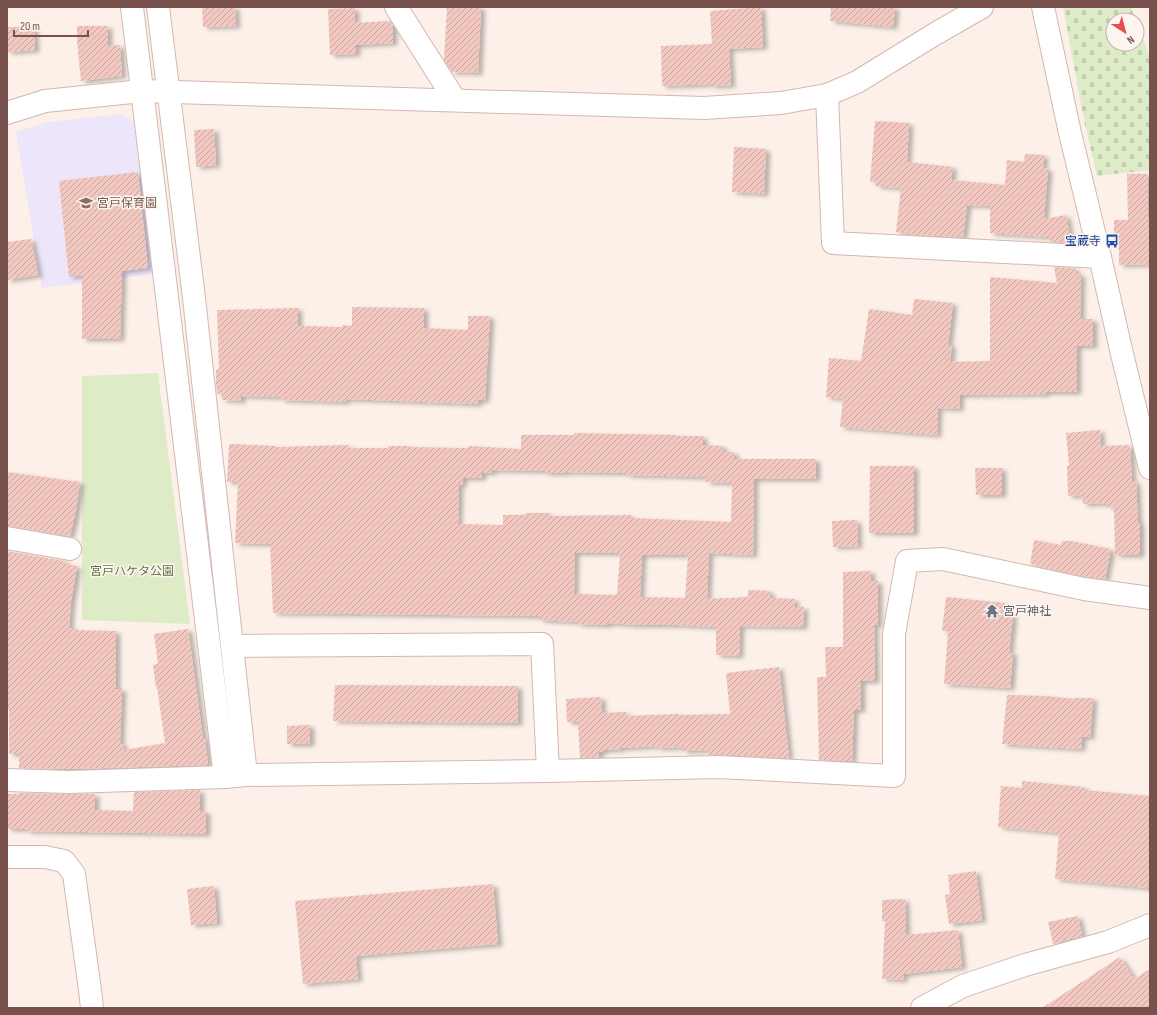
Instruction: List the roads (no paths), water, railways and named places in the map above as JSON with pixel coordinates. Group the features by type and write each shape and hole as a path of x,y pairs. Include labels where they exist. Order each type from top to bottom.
{"street":[{"path":"132,7 142,90 236,776"},
{"path":"158,7 197,321 232,646 236,776"},
{"path":"396,7 455,100"},
{"path":"7,113 45,101 142,90 704,108 781,103 826,95 857,82 982,7"},
{"path":"1043,7 1070,133 1150,468"},
{"path":"826,95 833,243 1100,257"},
{"path":"7,538 70,548"},
{"path":"7,780 69,782 236,776 718,767 894,776 894,634 907,562 942,558 1084,589 1150,598"},
{"path":"232,646 542,644 548,771"},
{"path":"7,857 45,857 64,861 74,874 92,1008"},
{"path":"922,1008 963,986 1025,965 1108,942 1150,925"}],"place":[{"name":"宮戸保育園","path":"86,203"},
{"name":"宝蔵寺","path":"1112,241"},
{"name":"宮戸神社","path":"992,611"}],"park label":[{"name":"宮戸ハケタ公園","path":"132,571"}]}
